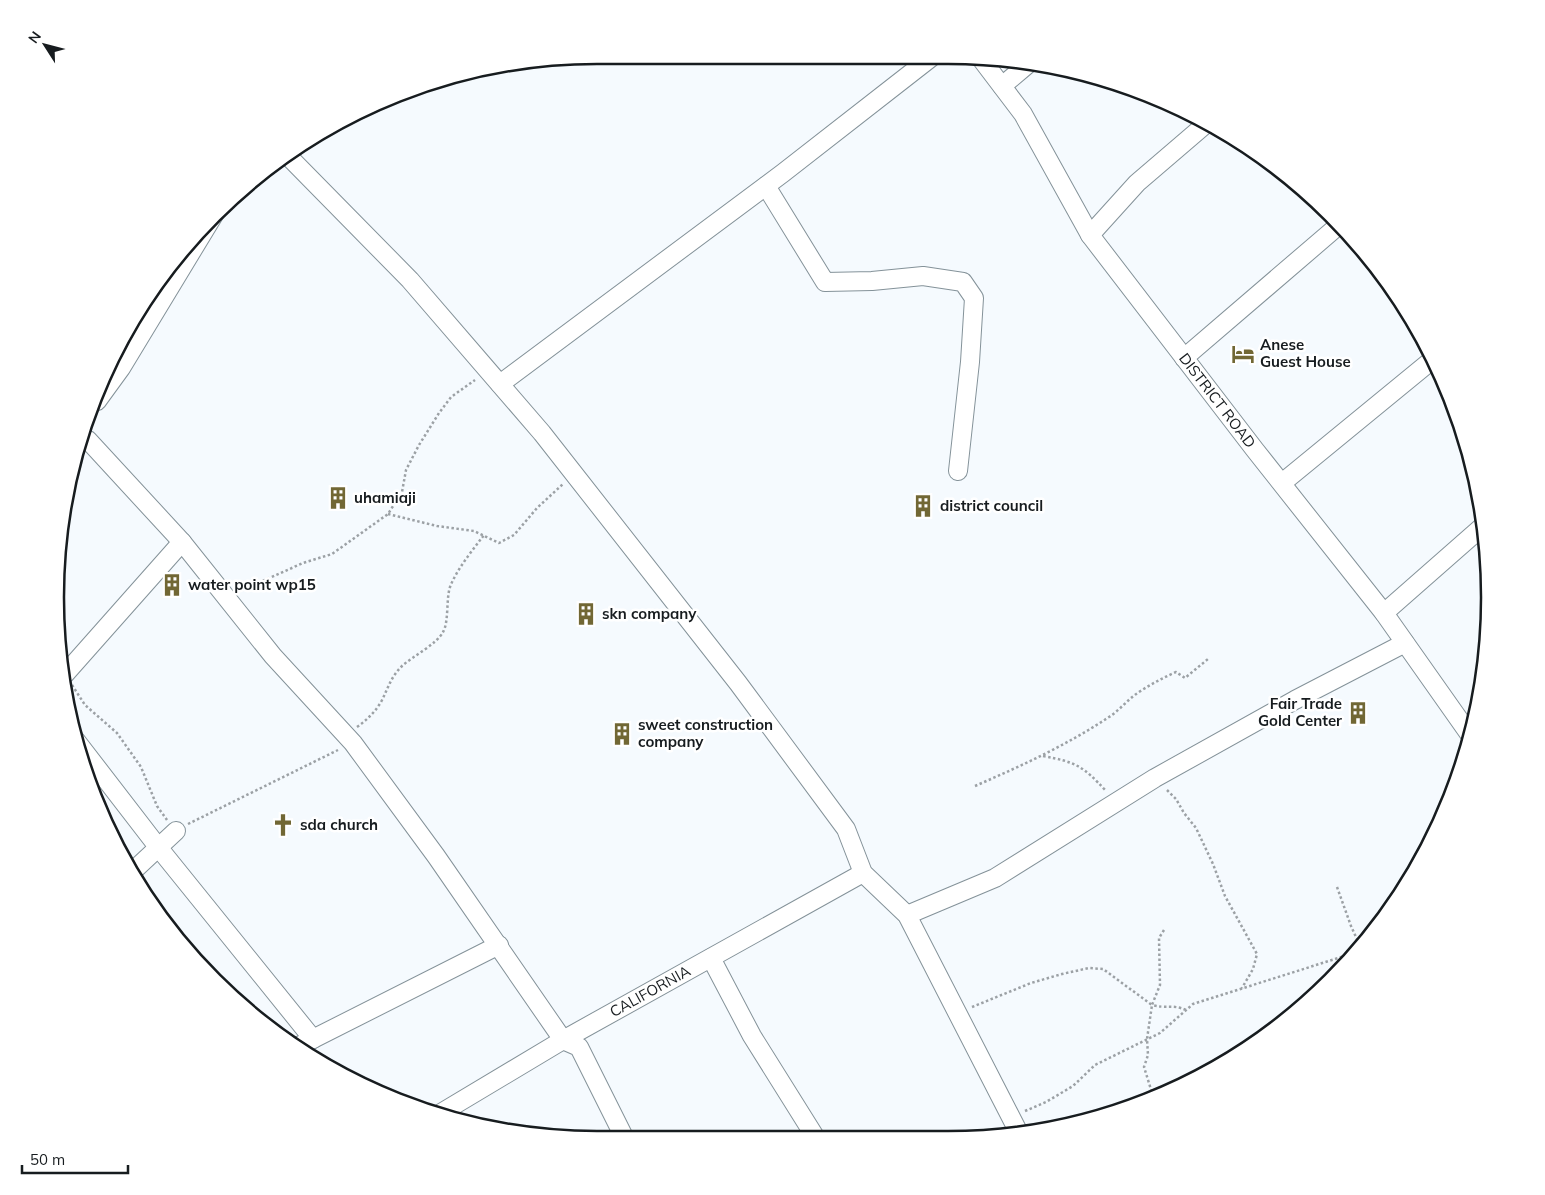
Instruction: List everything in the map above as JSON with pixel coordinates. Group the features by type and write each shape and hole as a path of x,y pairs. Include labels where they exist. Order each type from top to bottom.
{"street":[{"path":"494,377 766,186 923,64"},
{"name":"DISTRICT ROAD","path":"986,65 1023,114 1090,235 1184,358 1384,612 1465,728"},
{"path":"1002,86 1022,69"},
{"path":"1090,235 1137,182 1201,128"},
{"path":"292,160 410,280 542,433 738,683 846,829 863,873 907,915 1015,1127"},
{"path":"766,186 825,282 872,281 923,276 963,282 974,298 970,362 958,471"},
{"path":"1184,358 1334,229"},
{"path":"106,390 122,368 193,250"},
{"path":"1282,483 1427,364"},
{"path":"88,440 182,542 273,656 350,739 499,945 563,1040 579,1048 621,1131"},
{"path":"1384,612 1477,531"},
{"path":"69,670 182,542"},
{"path":"907,915 995,878 1155,778 1295,700 1405,643"},
{"path":"88,756 158,847 313,1039"},
{"path":"137,867 176,831"},
{"name":"CALIFORNIA","path":"446,1109 563,1040 863,873"},
{"path":"305,1043 499,945"},
{"path":"711,958 752,1036 811,1131"}],"path":[{"path":"223,594 332,554 388,514 402,492 406,470 410,462 439,413 452,398 494,377"},
{"path":"388,514 437,526 474,530 499,543 514,535 537,508 574,474"},
{"path":"71,683 85,705 117,733 141,767 157,806 176,831 249,793 309,766 350,739 372,714 381,701 389,683 401,667 438,640 444,631 450,587 466,559 484,535"},
{"path":"975,786 1020,767 1110,716 1138,693 1154,683 1176,672 1185,678 1208,659"},
{"path":"1042,755 1079,766 1089,773 1117,802"},
{"path":"1155,778 1176,799 1196,828 1213,864 1225,896 1257,954 1253,969 1242,988"},
{"path":"1337,886 1357,939"},
{"path":"1151,1091 1144,1068 1148,1055 1147,1039 1152,1005 1160,985 1161,975 1158,947 1159,938 1164,930"},
{"path":"1009,1117 1046,1102 1073,1086 1095,1065 1160,1032 1193,1004 1342,957"},
{"path":"956,1013 1031,984 1089,968 1103,969 1152,1005 1163,1008 1177,1006 1186,1010"}],"place":[{"name":"Anese Guest House","path":"1243,354"},
{"name":"uhamiaji","path":"338,498"},
{"name":"district council","path":"923,506"},
{"name":"water point wp15","path":"172,585"},
{"name":"skn company","path":"586,614"},
{"name":"Fair Trade Gold Center","path":"1358,713"},
{"name":"sweet construction company","path":"622,734"},
{"name":"sda church","path":"283,825"}]}
